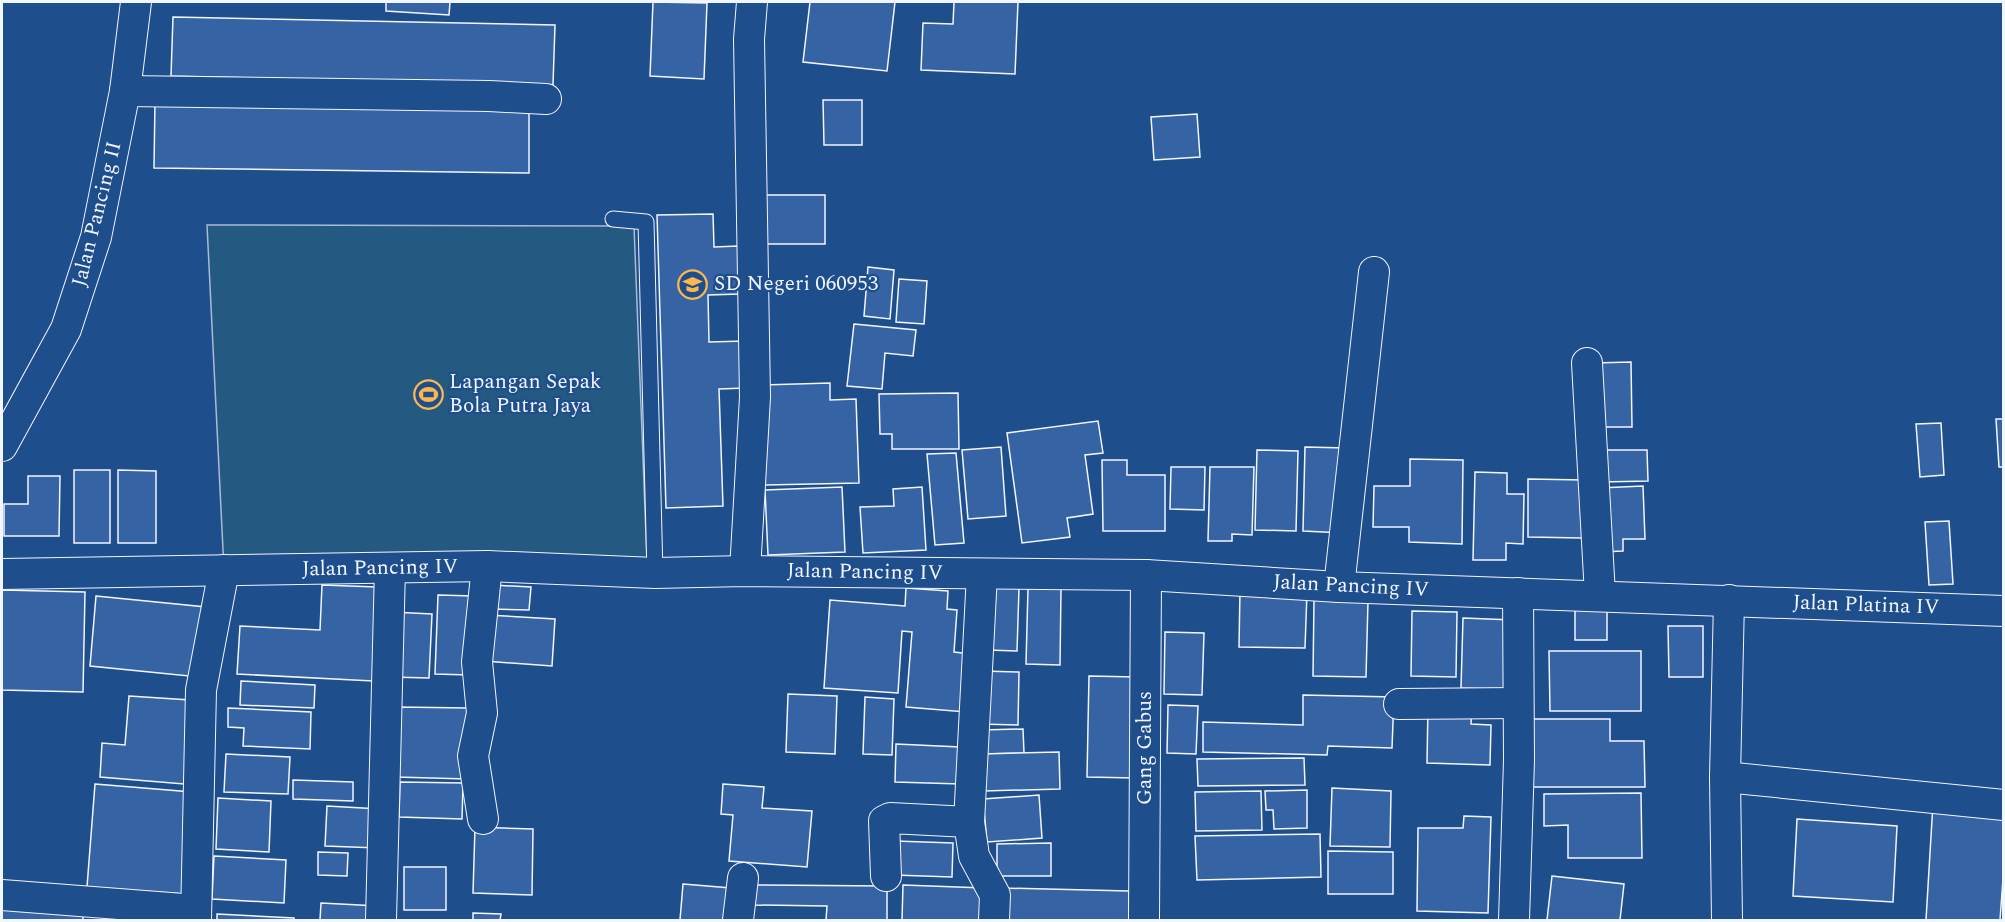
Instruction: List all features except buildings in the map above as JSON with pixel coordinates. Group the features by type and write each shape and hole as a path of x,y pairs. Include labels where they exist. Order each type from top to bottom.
{"street":[{"name":"Jalan Pancing II","path":"2,446 66,329 96,237 125,91 136,2"},
{"path":"745,571 755,397 749,39 752,2"},
{"path":"125,91 489,96 546,99"},
{"path":"1339,587 1374,272"},
{"path":"1587,363 1600,595"},
{"path":"483,819 473,756 482,713 477,662 487,566"},
{"name":"Jalan Pancing IV","path":"2,574 487,566 655,573 745,571 1146,575 1339,587 1729,600"},
{"path":"381,921 390,568"},
{"path":"2,895 196,915 201,690 224,570"},
{"path":"982,574 969,822 974,856 995,896 994,921"},
{"name":"Gang Gabus","path":"1144,921 1146,575"},
{"path":"1514,921 1518,593"},
{"path":"1727,921 1725,777 1729,600"},
{"name":"Jalan Platina IV","path":"1729,600 2004,611"},
{"path":"1399,704 1518,703"},
{"path":"1725,777 2004,805"},
{"path":"886,876 884,821 890,818 969,822"},
{"path":"738,921 743,878"}],"lane":[{"path":"613,219 646,222 655,573"}],"shaded area":[{"name":"Lapangan Sepak Bola Putra Jaya","path":"207,225 634,226 647,561 224,570"}],"place":[{"name":"SD Negeri 060953","path":"693,284"},
{"name":"Lapangan Sepak Bola Putra Jaya","path":"428,394"}]}
